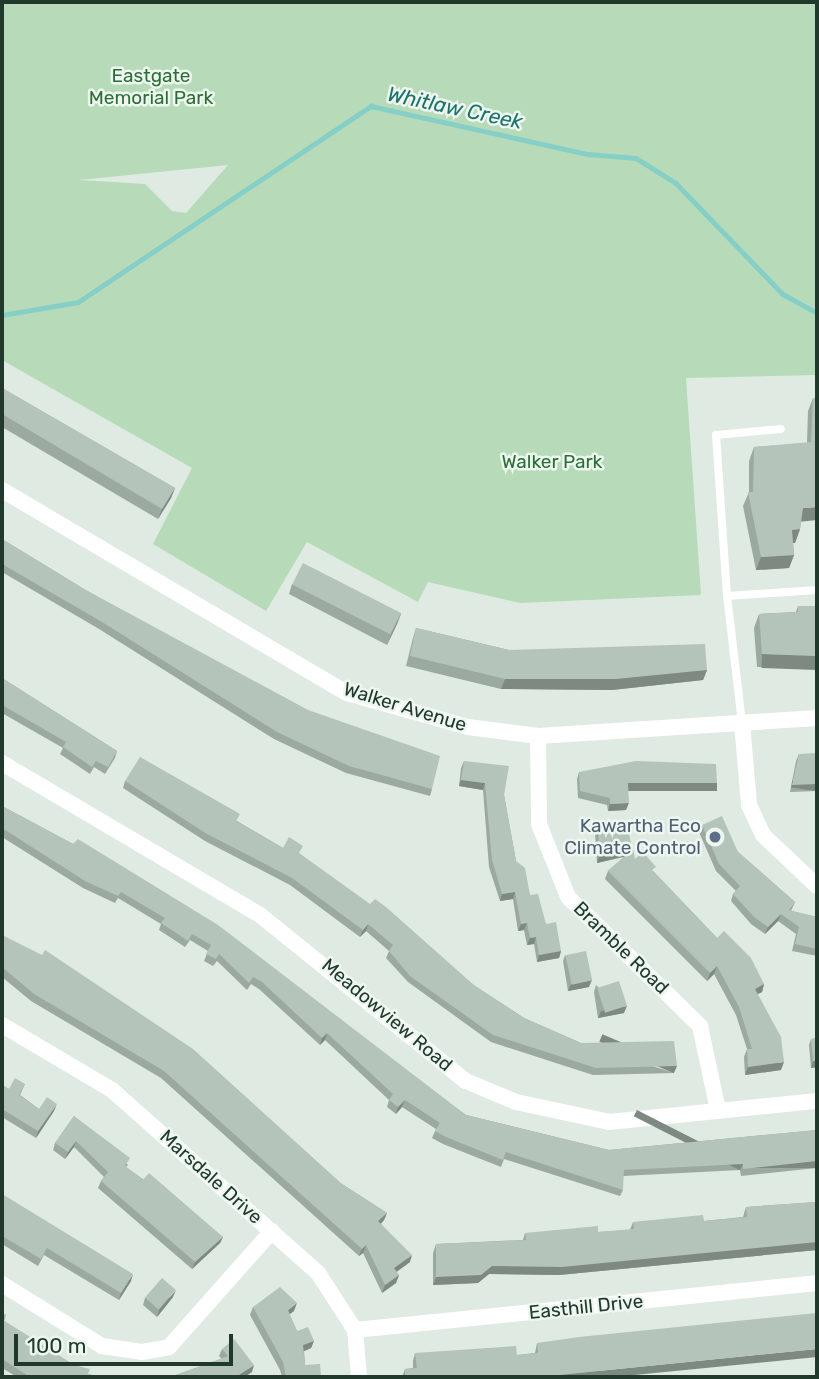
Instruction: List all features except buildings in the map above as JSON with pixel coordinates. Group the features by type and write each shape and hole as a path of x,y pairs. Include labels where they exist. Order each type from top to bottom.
{"street":[{"name":"Walker Avenue","path":"2,490 347,692 468,727 538,736 817,718"},
{"path":"742,723 748,805 764,835 817,886"},
{"name":"Bramble Road","path":"538,736 539,824 568,897 700,1026 718,1110"},
{"name":"Meadowview Road","path":"2,763 260,915 466,1081 516,1102 609,1122 817,1101"},
{"name":"Marsdale Drive","path":"2,1025 112,1090 318,1273 355,1330 359,1377"},
{"path":"2,1284 103,1346 142,1352 169,1347 272,1231"},
{"name":"Easthill Drive","path":"355,1330 817,1283"}],"lane":[{"path":"742,723 727,596 716,435 781,429"},
{"path":"727,596 817,590"}],"green space":[{"path":"2,2 817,2 817,375 686,378 701,595 520,603 428,582 418,602 307,542 266,611 153,544 192,468 2,360","holes":["228,165 186,213 172,211 145,184 79,180"]}],"waterway":[{"name":"Whitlaw Creek","path":"2,315 78,302 371,106 588,154 636,158 676,183 783,294 817,313"}],"place":[{"name":"Kawartha Eco Climate Control","path":"715,837"}],"park label":[{"name":"Eastgate Memorial Park","path":"151,87"},
{"name":"Walker Park","path":"552,462"}]}
